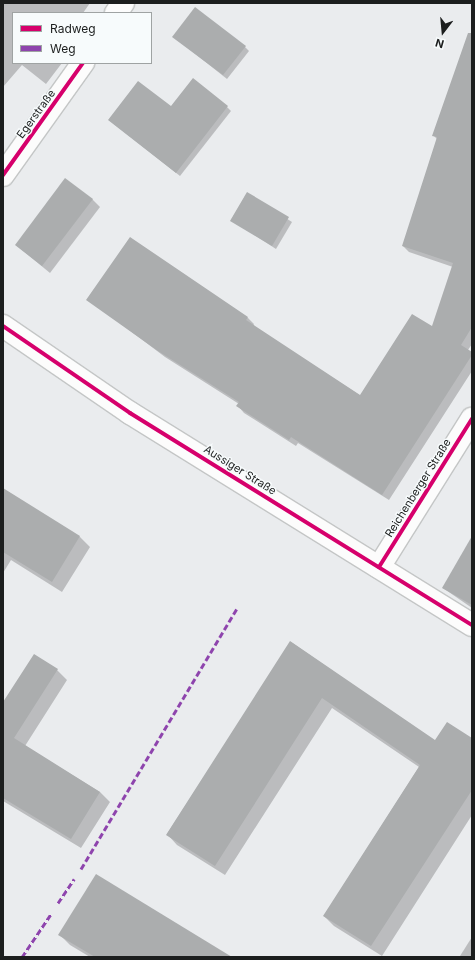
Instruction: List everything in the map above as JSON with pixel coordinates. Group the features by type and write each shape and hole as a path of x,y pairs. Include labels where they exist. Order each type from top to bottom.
{"street":[{"path":"117,12 123,3"},
{"name":"Egerstraße","path":"3,175 82,64"},
{"name":"Aussiger Straße","path":"3,326 130,413 472,625"},
{"name":"Reichenberger Straße","path":"379,567 472,419"}],"building":[{"path":"195,7 246,46 223,75 172,37"},
{"path":"468,33 472,33 472,327 461,345 472,352 472,355 382,495 291,437 289,440 236,406 239,402 158,351 86,300 130,237 248,317 246,320 360,395 412,314 432,326 453,263 402,246 437,137 432,136"},
{"path":"193,78 228,106 176,173 108,120 138,81 171,106"},
{"path":"65,178 93,199 42,266 15,245"},
{"path":"247,192 289,217 272,246 230,221"},
{"path":"3,488 80,536 52,582 3,552"},
{"path":"472,536 472,605 442,588"},
{"path":"290,641 435,740 447,722 472,738 472,790 371,946 323,916 420,765 322,698 215,866 166,835"},
{"path":"34,654 58,669 14,738 100,792 71,839 3,798 3,702"},
{"path":"96,874 232,957 95,957 58,935"}],"marked path":[{"path":"81,869 238,607"},
{"path":"58,903 74,879"},
{"path":"22,957 51,914"}],"cycle path":[{"path":"3,175 82,64"},
{"path":"3,326 130,413 472,625"},
{"path":"379,567 472,419"}]}
